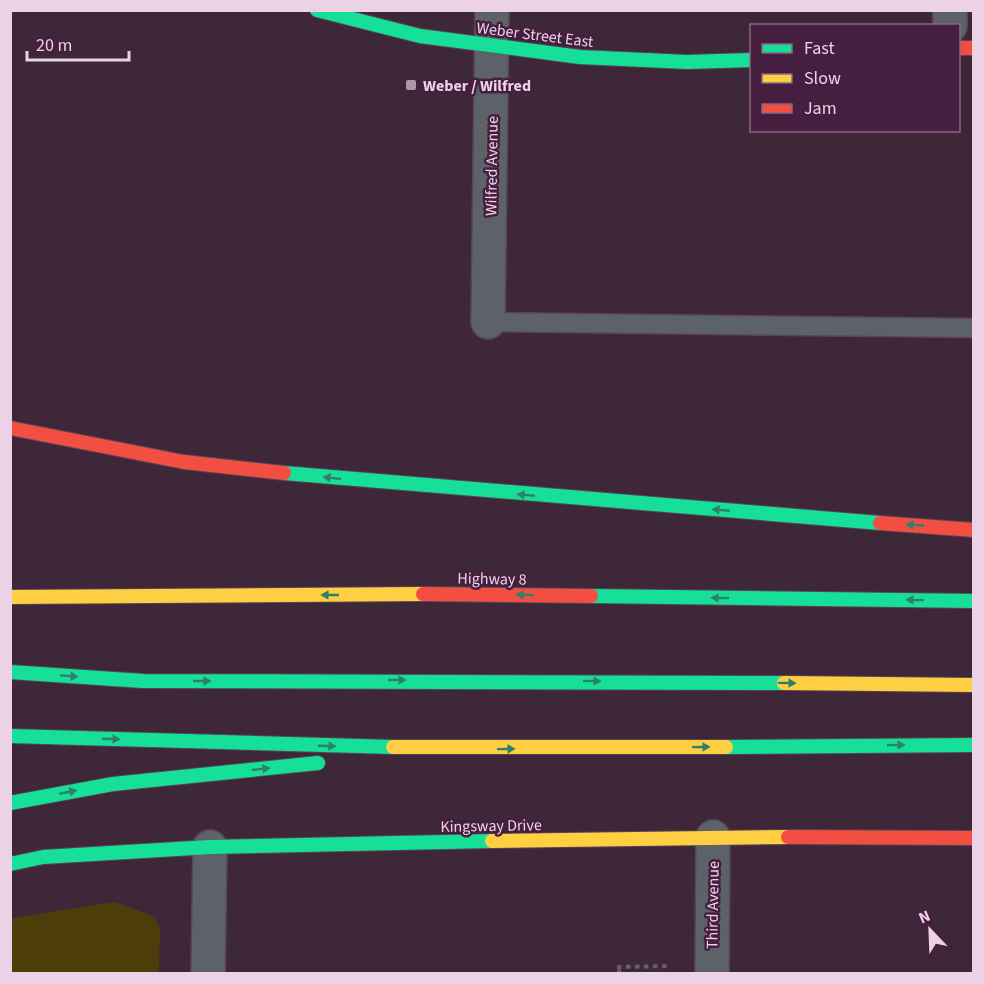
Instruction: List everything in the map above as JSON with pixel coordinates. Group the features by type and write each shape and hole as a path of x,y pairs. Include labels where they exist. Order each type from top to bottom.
{"main road":[{"name":"Weber Street East","path":"317,10 420,36 580,57 687,62 750,60"},
{"path":"10,428 184,462 371,482 974,530"},
{"name":"Highway 8","path":"10,597 414,594 974,601"},
{"path":"10,672 143,681 429,680 974,685"},
{"path":"10,736 447,750 974,745"},
{"path":"10,803 113,784 447,750"},
{"name":"Kingsway Drive","path":"10,864 42,856 210,847 713,837 974,838"}],"street":[{"name":"Wilfred Avenue","path":"488,322 492,10"},
{"name":"Third Avenue","path":"712,974 713,837"},
{"path":"208,974 210,847"}],"lane":[{"path":"488,322 974,328"}],"path":[{"path":"619,974 618,967 670,966"}],"shaded area":[{"path":"115,902 155,917 160,929 159,973 11,973 11,918"}],"traffic: fast":[{"path":"317,10 420,36 580,57 687,62 750,60"},
{"path":"284,473 880,523"},
{"path":"591,596 974,601"},
{"path":"10,672 143,681 784,683"},
{"path":"10,736 393,747"},
{"path":"726,747 974,745"},
{"path":"10,803 113,784 318,763"},
{"path":"10,864 43,857 210,847 492,841"}],"traffic: slow":[{"path":"10,597 423,594"},
{"path":"784,683 974,685"},
{"path":"393,747 726,747"},
{"path":"492,841 788,837"}],"traffic: jam":[{"path":"960,48 974,48"},
{"path":"10,428 184,462 284,473"},
{"path":"880,523 974,530"},
{"path":"423,594 591,596"},
{"path":"788,837 974,838"}],"place":[{"name":"Weber / Wilfred","path":"411,85"}]}
